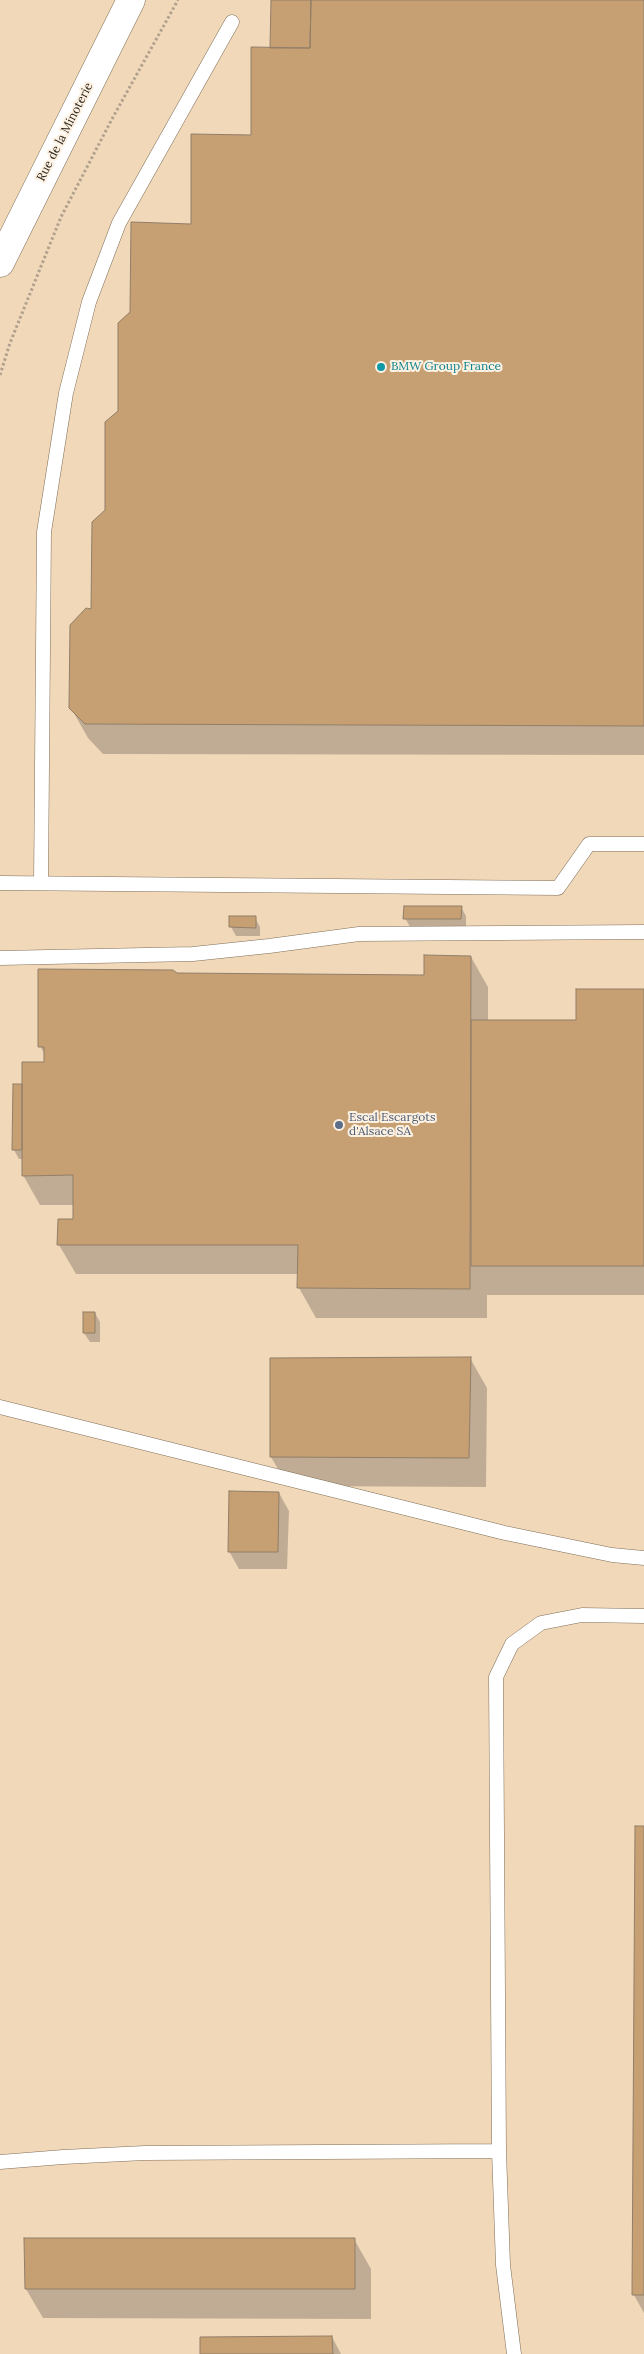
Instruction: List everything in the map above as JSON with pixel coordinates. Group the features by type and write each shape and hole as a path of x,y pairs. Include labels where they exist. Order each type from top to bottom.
{"street":[{"name":"Rue de la Minoterie","path":"0,264 131,0"}],"lane":[{"path":"41,883 44,532 66,392 89,302 119,223 232,22"},
{"path":"0,883 558,888 588,844 644,844"},
{"path":"3,957 193,954 359,934 644,932"},
{"path":"0,1407 505,1534 612,1555 644,1558"},
{"path":"514,2354 503,2264 498,2151 496,1678 512,1644 541,1623 582,1615 644,1616"},
{"path":"0,2162 63,2156 145,2153 498,2151"}],"path":[{"path":"0,375 13,334 61,218 178,0"}],"shaded area":[{"path":"0,0 644,0 644,2354 0,2354"}],"building":[{"path":"271,0 311,0 310,48 270,48"},
{"name":"BMW Group France","path":"311,0 644,0 644,726 85,724 69,708 70,625 86,608 91,609 92,522 105,510 105,422 118,411 118,323 130,312 131,222 191,224 191,134 251,135 251,47 310,48"},
{"path":"404,906 462,906 461,919 403,919"},
{"path":"229,916 256,916 256,928 229,927"},
{"path":"424,955 471,956 470,1289 297,1288 298,1245 57,1245 58,1219 73,1219 73,1175 22,1176 22,1062 44,1062 44,1047 38,1047 38,969 173,970 177,973 424,975"},
{"path":"576,989 644,989 644,1266 471,1266 471,1020 576,1020"},
{"path":"13,1084 22,1084 22,1150 12,1150"},
{"path":"83,1312 95,1312 95,1333 83,1333"},
{"path":"471,1357 469,1458 270,1457 270,1358"},
{"path":"229,1491 279,1492 278,1552 228,1552"},
{"path":"635,1826 644,1826 644,2295 632,2295"},
{"path":"24,2238 355,2238 355,2289 25,2289"},
{"path":"332,2336 333,2354 200,2354 200,2337"}],"place":[{"name":"BMW Group France","path":"381,367"},
{"name":"Escal Escargots d'Alsace SA","path":"339,1125"}]}
